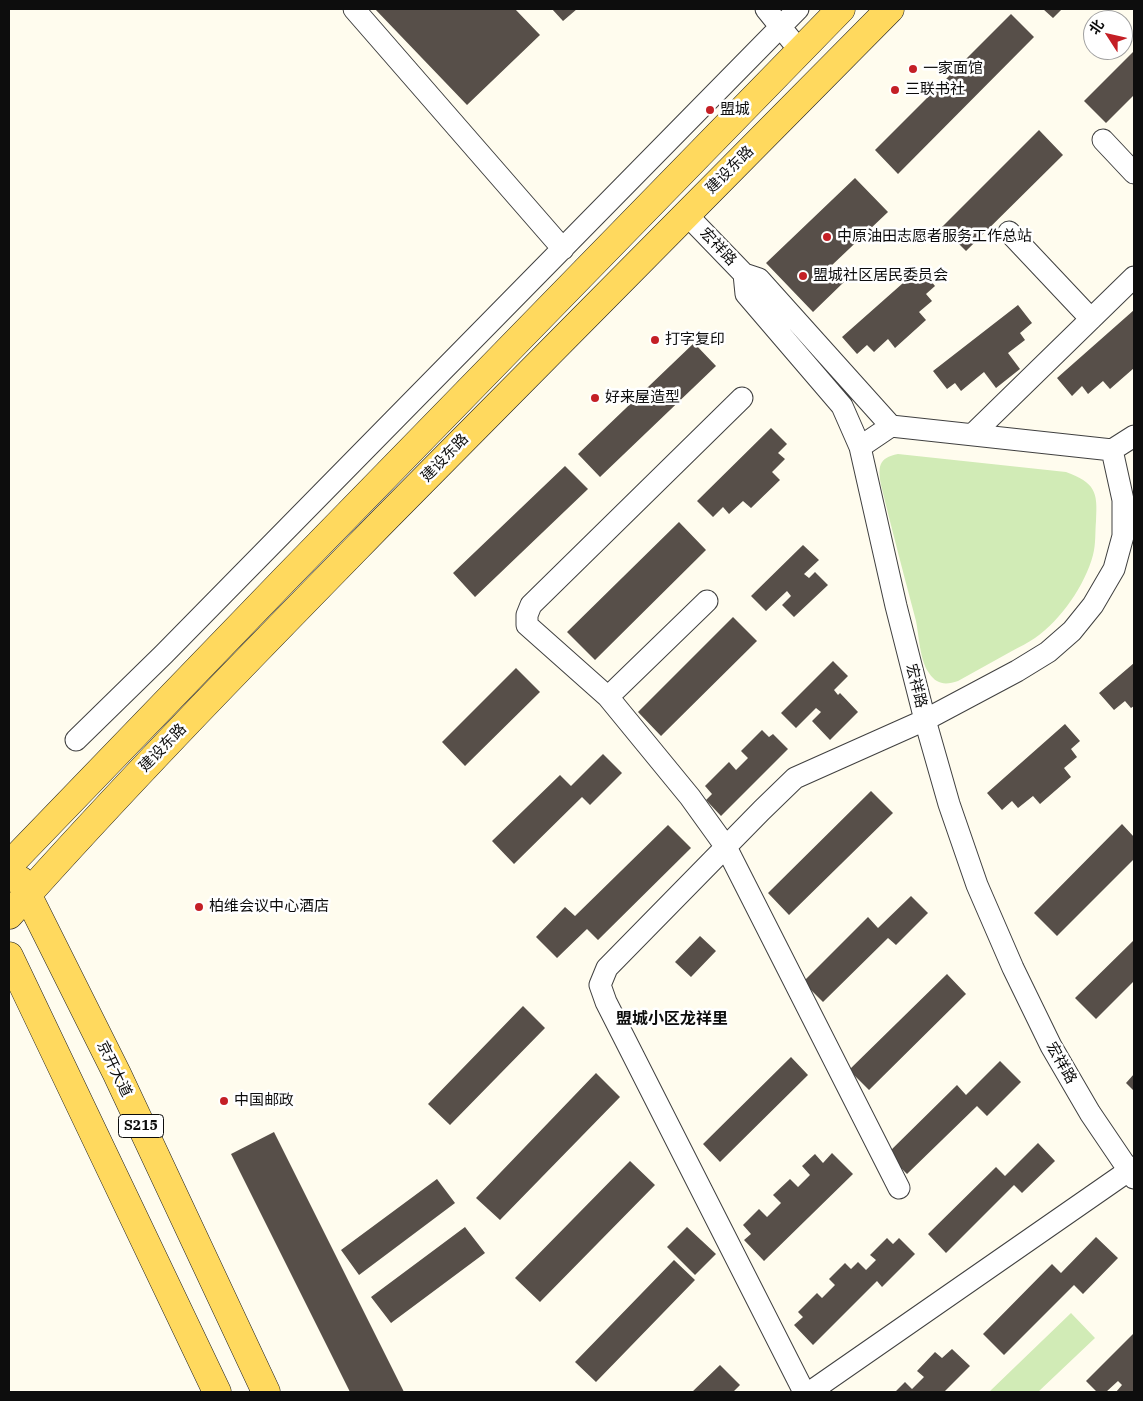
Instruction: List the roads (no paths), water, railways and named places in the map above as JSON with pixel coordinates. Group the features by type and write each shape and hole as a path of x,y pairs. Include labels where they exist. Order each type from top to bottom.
{"main road":[{"name":"建设东路","path":"10,860 841,9"},
{"name":"建设东路","path":"9,914 89,825 310,596 890,9"},
{"name":"京开大道","path":"10,860 117,1074 266,1392"},
{"name":"S215","path":"9,956 218,1392"}],"street":[{"path":"354,9 563,249"},
{"path":"766,9 800,51"},
{"path":"76,740 164,654 798,9"},
{"path":"1103,140 1134,173"},
{"name":"宏祥路","path":"686,214 744,274 746,294 842,406 860,447 896,606 925,720 949,804 977,885 1013,968 1051,1046 1090,1113 1133,1172"},
{"path":"1009,232 1092,319"},
{"path":"744,274 759,279 891,426"},
{"path":"973,434 1134,277"},
{"path":"742,398 531,605 527,615 528,625 608,697 690,797 726,847 899,1188"},
{"path":"860,447 891,426 1112,450 1134,436"},
{"path":"804,1392 606,1002 600,985 607,968 795,778 925,720 1025,666 1048,652 1072,631 1093,606 1129,539 1112,450"},
{"path":"608,697 707,601"},
{"path":"810,1392 1133,1172"}],"place":[{"name":"一家面馆","path":"913,69"},
{"name":"三联书社","path":"895,90"},
{"name":"盟城","path":"710,110"},
{"name":"中原油田志愿者服务工作总站","path":"827,237"},
{"name":"盟城社区居民委员会","path":"803,276"},
{"name":"打字复印","path":"655,340"},
{"name":"好来屋造型","path":"595,398"},
{"name":"柏维会议中心酒店","path":"199,907"},
{"name":"中国邮政","path":"224,1101"}],"district":[{"name":"盟城小区龙祥里","path":"672,1019"}]}
